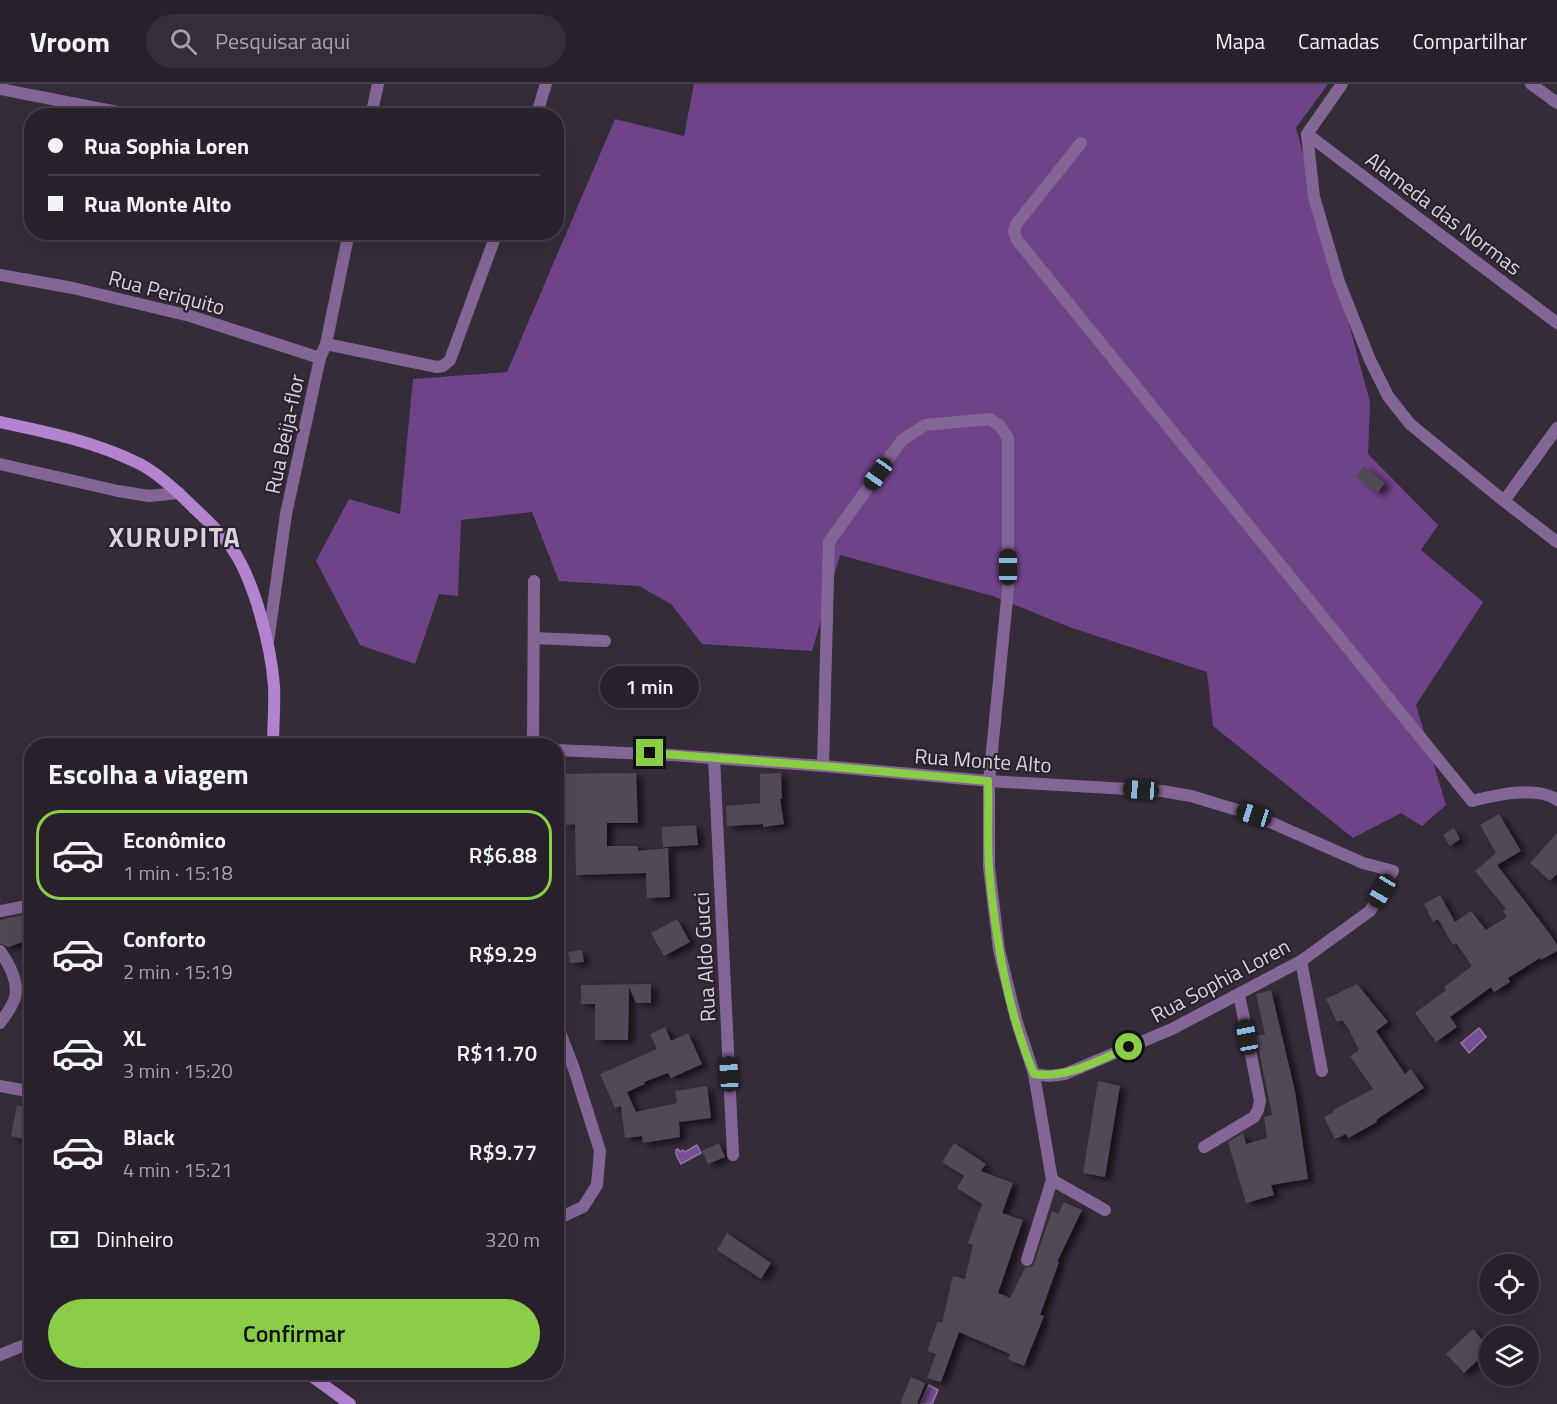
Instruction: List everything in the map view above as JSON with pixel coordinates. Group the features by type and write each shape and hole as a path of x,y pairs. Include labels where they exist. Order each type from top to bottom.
{"main road":[{"path":"0,422 54,433 96,445 141,465 179,493 210,522 232,548 252,589 267,646 274,685 273,738"},
{"path":"317,1380 350,1404"}],"street":[{"path":"373,108 378,84"},
{"path":"538,108 546,84"},
{"path":"1341,84 1306,134 1314,197 1339,282 1370,360 1388,396 1410,424 1557,542"},
{"path":"1531,84 1557,103"},
{"path":"0,89 97,108"},
{"name":"Alameda das Normas","path":"1306,134 1557,323"},
{"path":"1081,143 1017,223 1014,231 1017,240 1472,801 1502,794 1555,795"},
{"name":"Rua Beija-flor","path":"267,646 286,514 320,358 326,344 347,240"},
{"path":"326,344 437,367 446,364 450,360 494,240"},
{"name":"Rua Periquito","path":"0,274 73,288 190,316 320,358"},
{"path":"823,766 830,542 902,440 925,425 990,419 1000,426 1008,438 1008,589 988,781 989,867 999,950 1016,1019 1034,1074 1052,1180 1027,1260"},
{"path":"1504,501 1557,428"},
{"path":"0,464 118,491 149,496 179,493"},
{"path":"533,738 534,581"},
{"path":"534,638 605,641"},
{"name":"Rua Monte Alto","path":"564,750 714,758 988,781 1162,791 1191,796 1254,815 1363,863 1393,871"},
{"name":"Rua Aldo Gucci","path":"714,758 733,1155"},
{"name":"Rua Sophia Loren","path":"1034,1074 1049,1076 1065,1074 1172,1029 1301,961 1370,911 1393,871"},
{"path":"0,911 24,906"},
{"path":"0,951 11,967 15,984 15,998 0,1023"},
{"path":"1301,961 1322,1071"},
{"path":"1204,1147 1254,1117 1258,1110 1260,1101 1239,994"},
{"path":"564,1043 600,1151 597,1185 583,1207 564,1216"},
{"path":"0,1086 24,1090"},
{"path":"1052,1180 1105,1210"},
{"path":"0,1354 24,1345"}],"shaded area":[{"path":"694,84 1328,84 1296,128 1370,402 1368,454 1438,525 1421,550 1483,602 1416,705 1446,805 1422,826 1401,813 1353,838 1213,726 1207,672 1072,628 993,596 840,555 812,651 702,644 671,604 639,586 559,581 532,512 461,520 458,596 439,594 415,664 360,645 316,561 349,499 400,514 413,379 507,372 615,119 684,136"},
{"path":"1479,1028 1486,1037 1469,1053 1461,1043"},
{"path":"697,1145 701,1153 681,1164 676,1150 685,1152"},
{"path":"929,1385 938,1390 932,1404 920,1404"}],"building":[{"path":"1364,466 1385,483 1377,493 1356,476"},
{"path":"636,773 638,823 607,823 607,846 638,846 638,851 668,848 670,897 647,898 646,873 576,875 575,824 566,825 564,774"},
{"path":"781,773 782,799 780,799 784,824 763,827 763,824 727,826 726,806 760,803 760,774"},
{"path":"1499,814 1521,851 1497,865 1550,934 1557,945 1557,951 1541,960 1540,958 1508,978 1510,982 1494,992 1491,987 1450,1017 1457,1027 1436,1042 1415,1013 1446,990 1444,987 1472,966 1456,943 1453,945 1438,919 1433,922 1424,904 1440,895 1455,922 1471,911 1486,930 1507,917 1503,911 1506,909 1475,871 1496,853 1480,825"},
{"path":"696,825 698,845 663,847 662,827"},
{"path":"1454,828 1460,839 1450,846 1443,835"},
{"path":"1557,833 1557,874 1550,881 1530,863"},
{"path":"24,915 24,942 8,947 0,943 0,920"},
{"path":"677,919 690,942 664,956 651,933"},
{"path":"582,950 584,962 570,963 568,952"},
{"path":"651,984 651,1003 636,1003 629,987 628,1040 595,1040 595,1004 581,1004 581,985"},
{"path":"1357,984 1388,1022 1376,1031 1405,1074 1411,1069 1424,1088 1376,1120 1377,1122 1348,1138 1346,1134 1335,1139 1324,1117 1373,1089 1350,1056 1359,1050 1348,1028 1342,1020 1337,1022 1326,999"},
{"path":"1271,990 1295,1091 1308,1179 1271,1185 1274,1195 1246,1203 1228,1142 1243,1133 1246,1144 1267,1138 1264,1117 1272,1115 1256,1036 1265,1034 1256,994"},
{"path":"665,1027 671,1041 688,1033 702,1064 671,1078 668,1073 644,1082 645,1084 627,1092 636,1112 677,1103 675,1091 707,1086 711,1118 679,1122 680,1137 643,1143 642,1136 625,1138 621,1106 615,1108 600,1074 657,1049 650,1034"},
{"path":"1098,1081 1120,1086 1105,1177 1083,1173"},
{"path":"17,1105 24,1106 24,1139 11,1136"},
{"path":"719,1143 725,1157 708,1164 702,1151"},
{"path":"954,1143 986,1164 981,1171 1013,1183 1002,1213 1023,1220 998,1293 1010,1298 1025,1268 1033,1266 1052,1211 1058,1214 1064,1202 1082,1210 1057,1262 1059,1262 1040,1315 1044,1316 1024,1366 1008,1359 1010,1354 959,1332 941,1382 927,1378 936,1354 927,1351 938,1321 942,1323 953,1276 965,1279 973,1245 968,1243 982,1204 957,1188 964,1176 942,1162"},
{"path":"727,1233 771,1263 761,1279 717,1250"},
{"path":"1473,1329 1479,1336 1479,1359 1464,1373 1446,1354"},
{"path":"911,1377 925,1383 917,1404 900,1404"}],"district":[{"name":"XURUPITA","path":"175,536"}],"route":[{"path":"650,753 988,781 989,867 999,950 1016,1019 1034,1074 1049,1076 1065,1074 1129,1047"}]}
